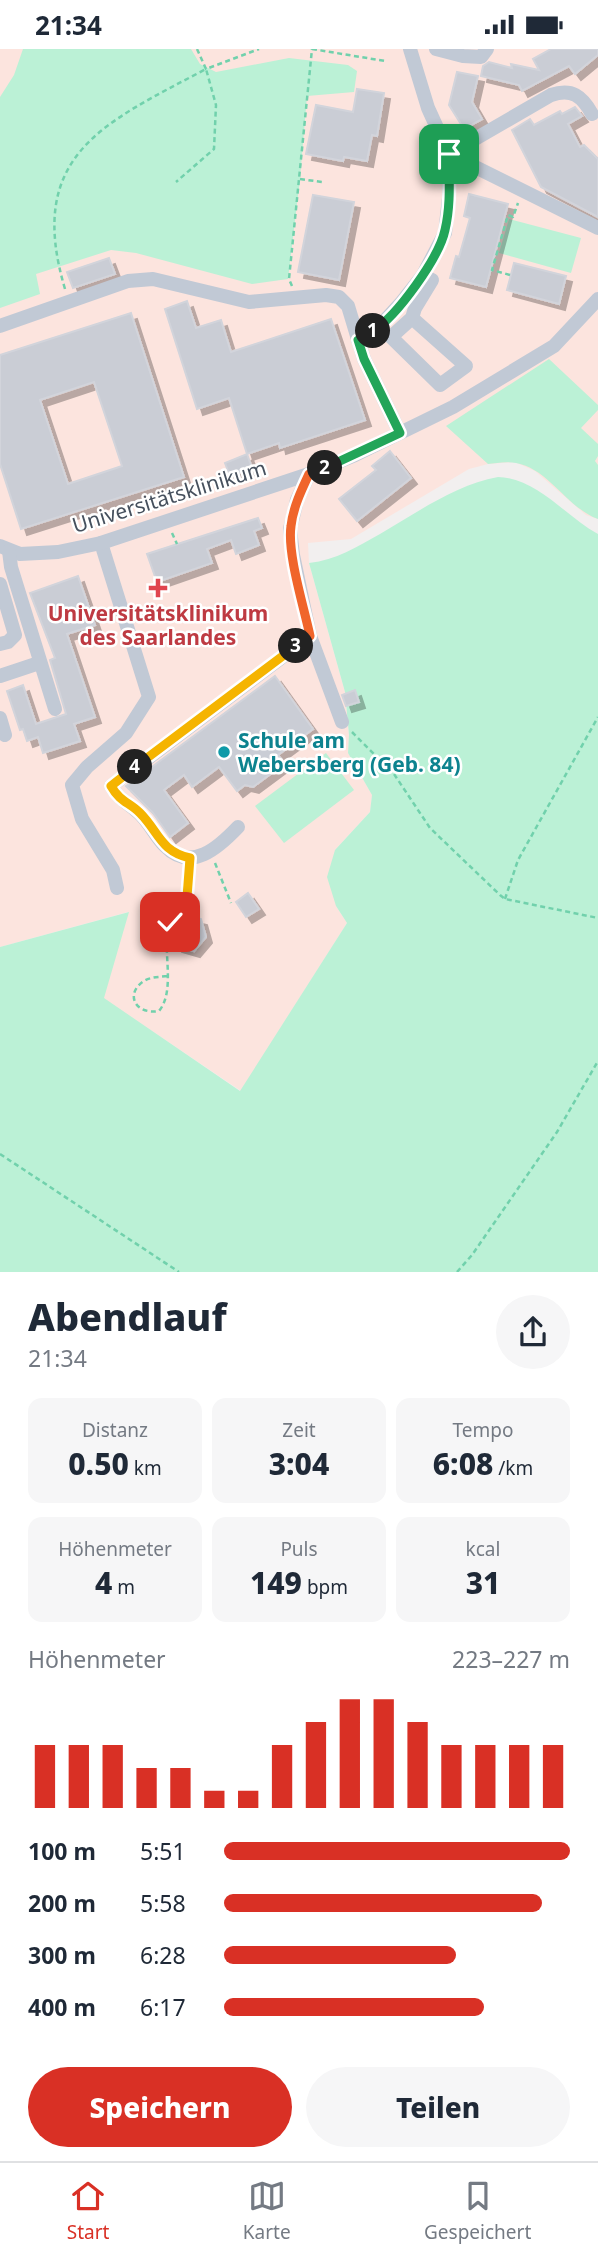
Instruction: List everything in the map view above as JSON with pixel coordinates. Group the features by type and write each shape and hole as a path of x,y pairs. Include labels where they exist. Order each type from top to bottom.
{"street":[{"path":"358,340 378,328 423,275 445,233 449,198 449,154 428,108 410,49"},
{"path":"436,49 481,57 487,49"},
{"path":"449,154 561,91 580,96 592,114"},
{"path":"449,154 598,228"},
{"path":"412,318 466,366 440,385 391,337 412,318 432,280 423,275"},
{"path":"0,326 128,281 153,279 249,302 327,295 339,297 348,306 364,359 400,433"},
{"name":"Universitätsklinikum","path":"5,549 20,554 58,552 101,543 309,474 355,456 453,407 554,346 598,299"},
{"path":"309,474 297,500 290,529 293,555 310,636 342,722"},
{"path":"101,543 149,697 126,733 87,767 72,785 82,819 113,870 117,888"},
{"path":"5,549 55,709"},
{"path":"0,584 15,635 8,642 0,644"},
{"path":"238,827 209,854 190,858 172,852 165,846 139,812 118,799 111,786 310,636"},
{"path":"0,676 39,663"},
{"path":"0,718 5,735"}],"path":[{"path":"176,182 215,149 216,105 197,49"},
{"path":"69,302 56,260 54,212 60,184 70,162 108,125 206,69 259,49"},
{"path":"289,279 312,49 385,61"},
{"path":"300,179 322,182"},
{"path":"510,275 492,270 508,215 513,216 522,190"},
{"path":"505,899 518,860 598,717"},
{"path":"342,722 394,774 430,828 505,899 598,918"},
{"path":"209,854 231,903"},
{"path":"167,977 153,978 141,983 134,999 138,1007 146,1012 159,1011 164,1003 167,977 167,933 170,922 187,897 190,858"},
{"path":"457,1272 472,1255 557,1132 598,1061"},
{"path":"0,1154 179,1272"}],"shaded area":[{"name":"Universitätsklinikum des Saarlandes","path":"0,49 598,49 598,519 586,515 535,471 515,462 488,464 469,469 351,539 308,543 309,563 345,692 348,753 372,795 370,812 335,850 336,906 347,923 241,1091 103,998 128,912 0,947"}],"green space":[{"path":"23,49 191,49 200,64 216,72 289,58 348,65 357,71 354,92 307,96 288,279 252,284 136,253 111,250 36,274 40,294 0,308 0,97 14,75"},
{"path":"509,219 581,238 571,273 499,253"},
{"path":"549,359 598,405 598,410 581,428 598,444 595,461 598,465 598,519 587,514 548,480 528,467 509,462 488,464 446,426"},
{"path":"498,477 512,479 538,491 598,534 598,1272 0,1272 0,947 129,912 104,998 240,1091 347,923 336,906 327,877 335,850 370,812 372,795 348,753 345,692 309,563 346,552 452,493"},
{"path":"326,753 354,790 284,843 255,806"}],"building":[{"path":"551,49 598,49 598,55 575,74 569,66 522,91 519,85 481,76 483,66 489,62 512,68 511,64 539,70 533,59"},
{"path":"457,72 478,76 472,102 482,119 464,129 449,105"},
{"path":"357,89 384,93 377,136 372,135 367,161 344,157 343,161 306,154 316,105 353,112"},
{"path":"575,107 582,116 568,124 580,147 584,145 598,159 598,217 541,187 512,130 530,119 534,125 560,111 562,114"},
{"path":"469,194 508,204 486,287 450,278 470,218 464,216"},
{"path":"313,195 354,202 339,280 298,272"},
{"path":"109,258 115,274 73,288 67,272"},
{"path":"514,263 566,276 559,304 507,290"},
{"path":"187,301 196,328 221,320 231,352 331,319 365,420 280,448 279,443 247,454 229,398 197,409 165,309"},
{"path":"131,313 184,477 21,529 0,464 0,355","holes":["94,382 122,466 68,484 40,400"]},
{"path":"390,451 411,478 357,521 339,499 376,470 372,466"},
{"path":"247,454 252,468 230,476 225,463"},
{"path":"258,518 262,528 254,531 259,545 236,554 231,540 207,549 212,563 157,582 147,554"},
{"path":"78,576 95,625 67,634 95,717 74,724 80,741 43,753 38,737 27,741 23,729 20,730 7,691 23,685 36,724 66,714 50,660 55,658 30,593"},
{"name":"Schule am Webersberg (Geb. 84)","path":"275,676 313,729 278,755 282,760 280,767 253,787 245,785 237,791 219,767 192,787 184,775 164,790 188,823 170,837 153,813 126,786"},
{"path":"355,690 359,702 346,706 342,695"},
{"path":"248,893 259,909 246,917 236,902"},
{"path":"183,915 201,919 206,937 194,951 176,946 170,928"}],"place":[{"name":"Universitätsklinikum des Saarlandes","path":"158,588"},
{"name":"Schule am Webersberg (Geb. 84)","path":"224,752"}],"route":[{"path":"170,922 187,897 190,858 172,852 165,846 139,812 118,799 111,786 310,636 290,529 297,500 309,474 355,456 400,433 364,359 358,340 378,328 401,303 423,275 445,233 449,198 449,154"}]}
